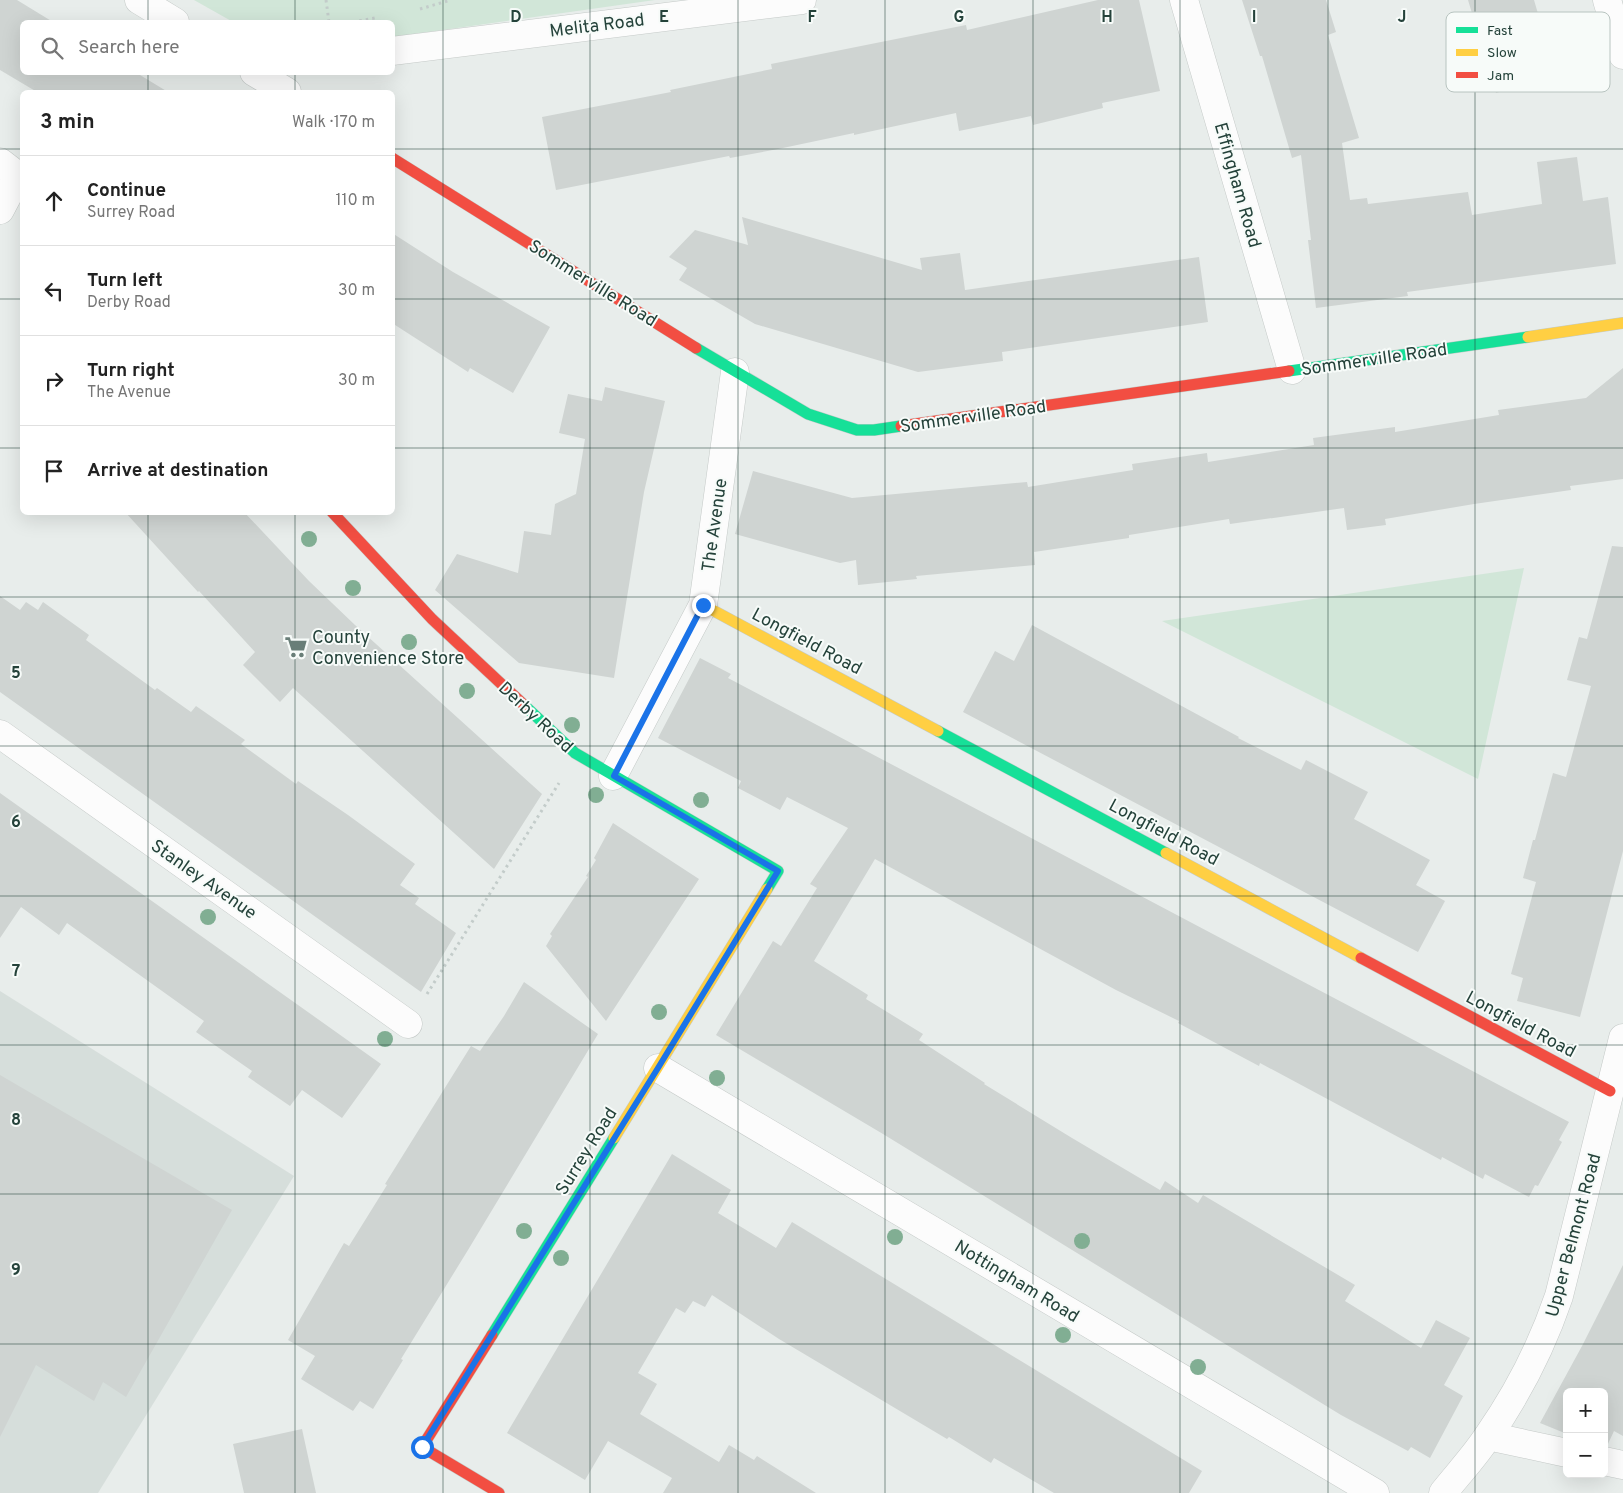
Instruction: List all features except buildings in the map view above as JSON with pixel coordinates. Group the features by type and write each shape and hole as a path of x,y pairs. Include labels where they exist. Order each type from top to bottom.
{"street":[{"path":"139,0 172,20"},
{"name":"Melita Road","path":"395,51 802,0"},
{"name":"Effingham Road","path":"1184,0 1292,370"},
{"path":"1607,0 1623,55"},
{"path":"259,75 284,90"},
{"name":"Sommerville Road","path":"395,160 735,372 808,414 842,426 866,430 1623,324"},
{"path":"0,210 14,173"},
{"name":"The Avenue","path":"614,776 703,605 735,372"},
{"name":"Derby Road","path":"335,515 432,620 575,754 778,871"},
{"name":"Longfield Road","path":"703,605 1610,1091"},
{"name":"Stanley Avenue","path":"0,734 408,1024"},
{"name":"Surrey Road","path":"499,1493 422,1447 778,871"},
{"name":"Upper Belmont Road","path":"1443,1493 1488,1436 1530,1368 1548,1330 1560,1296 1623,1038"},
{"name":"Nottingham Road","path":"658,1068 1375,1493"},
{"path":"1488,1436 1563,1452"},
{"path":"1608,1462 1623,1465"}],"path":[{"path":"326,0 329,20"},
{"path":"408,1024 558,785 575,754"}],"shaded area":[{"path":"0,991 294,1176 98,1493 0,1493"}],"green space":[{"path":"194,0 655,0 395,37 395,20 229,20"},
{"path":"1524,568 1478,779 1162,621"}],"traffic: fast":[{"path":"1289,371 1528,337"},
{"path":"696,348 808,414 857,430 874,430 901,426"},
{"path":"524,705 575,753 778,871 767,889"},
{"path":"938,731 1166,853"},
{"path":"492,1335 614,1138"}],"traffic: slow":[{"path":"1528,337 1623,323"},
{"path":"703,605 938,731"},
{"path":"1166,853 1361,958"},
{"path":"614,1138 767,889"}],"traffic: jam":[{"path":"395,160 696,348"},
{"path":"901,426 1289,371"},
{"path":"335,515 432,619 524,705"},
{"path":"1361,958 1610,1091"},
{"path":"492,1335 422,1447 499,1493"}],"place":[{"name":"County Convenience Store","path":"296,647"}],"route":[{"path":"422,1447 778,871 614,776 703,605"}]}
